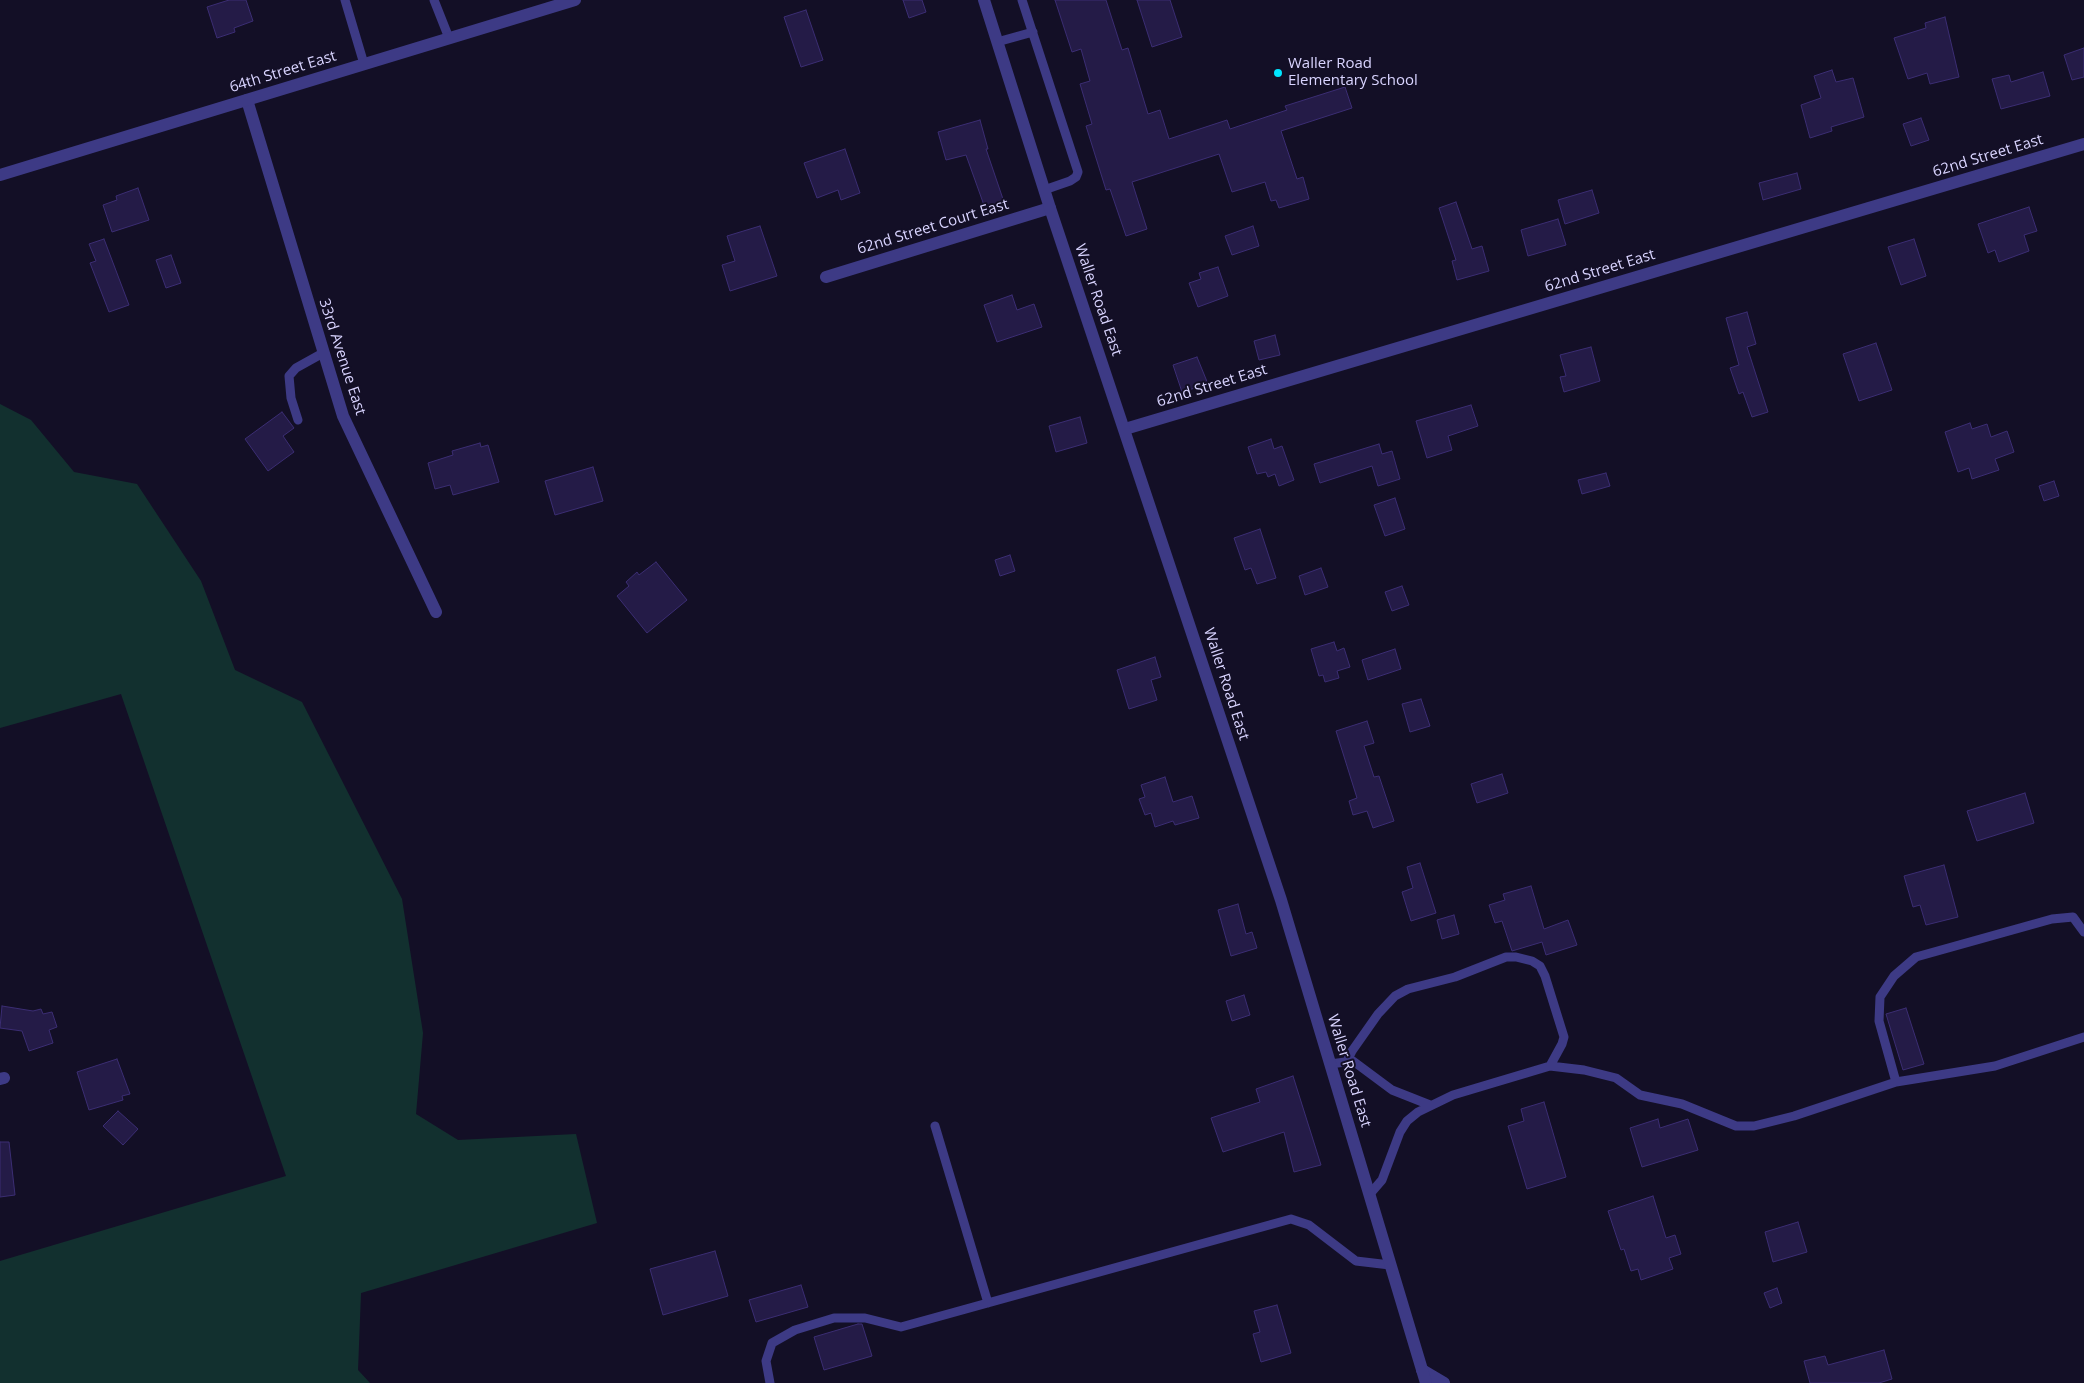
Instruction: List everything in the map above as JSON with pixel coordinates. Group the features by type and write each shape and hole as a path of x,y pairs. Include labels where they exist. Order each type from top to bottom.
{"street":[{"name":"64th Street East","path":"0,174 575,0"},
{"name":"Waller Road East","path":"984,0 1044,190 1281,900 1426,1383"},
{"name":"33rd Avenue East","path":"247,100 343,416 355,445 436,612"},
{"name":"62nd Street East","path":"1125,429 2084,144"},
{"name":"62nd Street Court East","path":"826,277 1050,208"},
{"path":"1422,1370 1444,1383"}],"lane":[{"path":"345,0 364,64"},
{"path":"434,0 449,38"},
{"path":"1022,0 1078,172 1076,177 1070,181 1044,190"},
{"path":"997,42 1032,32"},
{"path":"298,420 289,376 296,368 323,352"},
{"path":"1896,1082 1879,1021 1880,997 1894,976 1916,957 2052,919 2073,917 2084,932"},
{"path":"1347,1061 1378,1014 1395,996 1408,989 1455,977 1506,958 1516,957 1532,961 1540,966 1545,976 1564,1037 1550,1066"},
{"path":"1369,1195 1382,1180 1400,1132 1407,1121 1430,1105 1453,1095 1550,1066 1584,1070 1616,1078 1640,1095 1682,1104 1736,1126 1754,1126 1794,1116 1896,1082 1995,1066 2084,1037"},
{"path":"1330,1064 1353,1061 1392,1090 1430,1105"},
{"path":"935,1126 988,1303"},
{"path":"770,1383 766,1361 772,1343 795,1330 842,1318 865,1318 901,1327 1291,1219 1308,1225 1356,1261 1390,1265"}],"green space":[{"path":"0,404 31,420 74,472 137,484 201,581 235,670 302,702 402,899 423,1033 416,1114 458,1140 576,1134 597,1223 361,1293 358,1370 370,1383 0,1383 0,1261 286,1176 121,694 0,728"}],"building":[{"path":"229,0 246,0 253,21 234,28 235,32 217,38 207,7"},
{"path":"903,0 922,0 926,12 909,18"},
{"path":"1055,0 1106,0 1122,50 1128,48 1148,114 1160,110 1169,139 1227,120 1230,129 1287,110 1285,106 1345,87 1352,108 1281,131 1297,179 1303,177 1309,199 1279,208 1276,200 1271,201 1265,182 1232,192 1219,154 1132,182 1147,229 1126,236 1110,189 1106,190 1086,126 1092,124 1080,84 1090,81 1081,49 1072,52"},
{"path":"1137,0 1170,0 1182,37 1152,47"},
{"path":"806,10 823,60 801,67 784,17"},
{"path":"1945,17 1959,77 1930,84 1927,73 1908,79 1894,38 1926,28 1925,23"},
{"path":"2084,48 2084,77 2072,80 2064,55"},
{"path":"1832,70 1836,82 1853,78 1864,117 1831,127 1832,131 1810,138 1801,105 1821,98 1814,76"},
{"path":"2043,72 2050,96 2001,109 1992,79 2009,75 2011,82"},
{"path":"1921,118 1929,140 1911,146 1903,124"},
{"path":"980,120 988,149 986,149 1004,202 985,208 966,155 946,160 938,132"},
{"path":"845,149 860,193 841,200 838,190 817,198 804,163"},
{"path":"1797,173 1801,189 1763,200 1759,183"},
{"path":"138,188 149,220 112,232 103,205 117,200 116,196"},
{"path":"1592,190 1599,213 1565,224 1558,200"},
{"path":"1456,202 1472,249 1482,246 1489,271 1457,280 1452,261 1456,260 1439,208"},
{"path":"2029,207 2037,231 2024,235 2029,251 1999,262 1995,250 1988,253 1978,224"},
{"path":"1558,219 1566,245 1528,256 1521,230"},
{"path":"760,226 777,276 730,291 722,265 735,261 727,236"},
{"path":"1253,226 1259,246 1232,255 1225,236"},
{"path":"104,239 129,305 109,312 90,263 96,261 89,244"},
{"path":"1914,239 1926,276 1901,285 1888,247"},
{"path":"171,255 181,283 166,288 156,260"},
{"path":"1218,267 1228,296 1198,307 1189,283 1201,279 1199,273"},
{"path":"1012,295 1017,310 1034,304 1042,327 997,342 984,305"},
{"path":"1747,312 1756,344 1747,347 1768,412 1752,417 1743,392 1739,394 1730,368 1739,365 1726,318"},
{"path":"1275,335 1280,355 1259,360 1254,341"},
{"path":"1876,343 1892,390 1859,401 1843,354"},
{"path":"1591,347 1600,381 1564,392 1560,377 1566,376 1560,355"},
{"path":"1197,357 1208,384 1182,392 1173,365"},
{"path":"1471,405 1478,426 1448,436 1452,450 1427,458 1416,421"},
{"path":"282,412 294,428 283,436 294,452 268,471 245,439"},
{"path":"1080,417 1087,443 1056,452 1049,426"},
{"path":"1970,423 1972,429 1987,424 1991,437 2007,431 2014,452 1995,459 1999,470 1972,479 1969,468 1958,472 1945,432"},
{"path":"1271,439 1274,449 1282,446 1294,480 1279,486 1275,474 1268,477 1266,472 1257,474 1248,447"},
{"path":"480,443 481,447 488,445 499,482 453,495 450,485 435,489 428,463 453,455 452,451"},
{"path":"1379,444 1382,454 1392,451 1400,479 1378,486 1372,466 1320,483 1314,464"},
{"path":"593,467 603,501 555,515 545,481"},
{"path":"1606,473 1610,486 1582,494 1578,480"},
{"path":"2054,481 2059,496 2044,501 2039,486"},
{"path":"1395,498 1405,529 1385,536 1374,505"},
{"path":"1260,529 1276,578 1257,584 1251,568 1245,570 1234,538"},
{"path":"1010,555 1015,571 1000,576 995,560"},
{"path":"656,562 687,600 647,633 617,596 629,586 626,582 637,572 639,575"},
{"path":"1321,568 1328,587 1305,595 1299,576"},
{"path":"1402,586 1409,605 1392,611 1385,592"},
{"path":"1334,642 1337,651 1344,648 1350,667 1337,671 1339,678 1325,682 1323,675 1319,676 1311,649"},
{"path":"1395,649 1401,669 1368,680 1362,660"},
{"path":"1155,657 1161,677 1151,680 1157,700 1129,709 1117,670"},
{"path":"1421,699 1430,726 1410,732 1402,704"},
{"path":"1367,721 1374,743 1364,746 1374,777 1379,776 1394,821 1373,828 1367,811 1353,815 1349,801 1357,798 1336,731"},
{"path":"1502,774 1508,793 1477,803 1471,784"},
{"path":"1165,777 1173,802 1192,796 1199,818 1175,825 1173,821 1155,827 1151,813 1145,815 1139,799 1145,797 1141,785"},
{"path":"2025,793 2034,823 1977,841 1967,811"},
{"path":"1420,863 1436,913 1411,921 1402,892 1413,888 1407,867"},
{"path":"1944,865 1958,917 1926,925 1920,905 1913,907 1904,876"},
{"path":"1531,886 1544,929 1568,920 1577,945 1546,955 1542,942 1512,951 1502,921 1495,923 1489,905 1505,900 1503,894"},
{"path":"1238,904 1246,934 1252,932 1257,948 1231,956 1218,910"},
{"path":"1454,915 1459,934 1442,939 1437,920"},
{"path":"1244,995 1250,1015 1232,1021 1226,1001"},
{"path":"2,1006 33,1011 41,1009 43,1014 52,1012 57,1027 49,1030 53,1043 29,1051 22,1031 0,1028"},
{"path":"1906,1008 1924,1064 1903,1070 1886,1014"},
{"path":"117,1059 130,1094 122,1096 123,1100 89,1110 77,1072"},
{"path":"1293,1076 1321,1165 1294,1172 1284,1132 1223,1152 1211,1118 1260,1102 1256,1089"},
{"path":"1544,1102 1566,1177 1527,1189 1508,1126 1524,1121 1521,1109"},
{"path":"118,1111 138,1129 123,1145 103,1126"},
{"path":"1658,1119 1660,1128 1688,1119 1698,1150 1642,1167 1630,1128"},
{"path":"0,1142 9,1142 15,1195 0,1197"},
{"path":"1653,1196 1666,1238 1675,1235 1681,1254 1669,1258 1673,1269 1641,1280 1638,1269 1631,1271 1624,1249 1621,1250 1608,1211"},
{"path":"1798,1222 1807,1252 1773,1262 1765,1232"},
{"path":"715,1251 728,1296 663,1315 650,1269"},
{"path":"801,1285 808,1307 756,1322 749,1300"},
{"path":"1777,1288 1782,1303 1770,1308 1764,1293"},
{"path":"1277,1305 1291,1353 1261,1362 1253,1334 1260,1332 1254,1311"},
{"path":"862,1324 872,1356 824,1370 814,1337"},
{"path":"1884,1350 1892,1379 1879,1383 1810,1383 1804,1361 1825,1356 1828,1365"}],"place":[{"name":"Waller Road Elementary School","path":"1278,73"}]}
